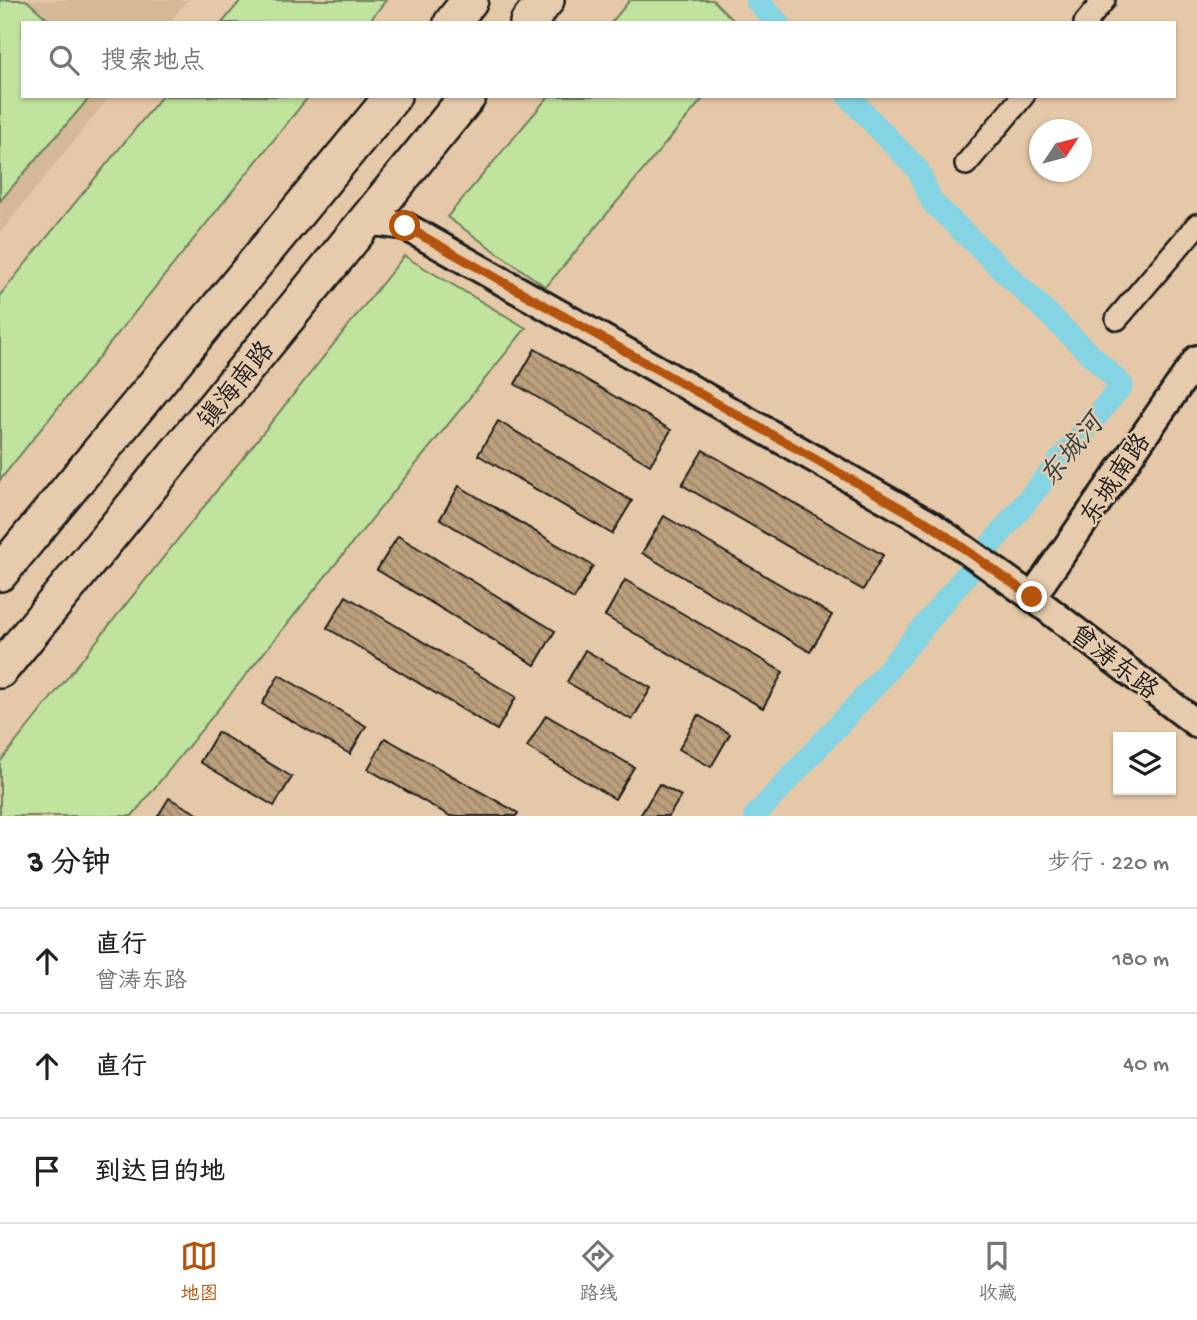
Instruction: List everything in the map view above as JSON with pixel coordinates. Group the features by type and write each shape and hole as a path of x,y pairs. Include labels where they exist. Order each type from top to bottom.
{"highway":[{"path":"454,21 470,0"},
{"path":"530,21 546,0"},
{"path":"0,573 391,98"},
{"name":"镇海南路","path":"0,670 466,98"}],"street":[{"path":"1087,21 1104,0"},
{"path":"966,164 1021,98"},
{"name":"曾涛东路","path":"366,221 405,226 931,525 1032,597 1197,724"},
{"path":"1117,319 1197,225"},
{"name":"东城南路","path":"1032,597 1197,359"}],"shaded area":[{"path":"0,0 188,0 171,21 21,21 21,98 108,98 0,233"}],"green space":[{"path":"0,0 26,0 50,21 21,21 21,98 89,98 0,201"},
{"path":"241,0 386,0 370,21 224,21"},
{"path":"630,0 713,0 734,21 613,21"},
{"path":"160,98 307,98 0,480 0,295"},
{"path":"547,98 703,98 546,287 447,217"},
{"path":"404,256 526,328 132,816 0,816 0,762"}],"building":[{"path":"535,349 671,430 650,465 515,384"},
{"path":"498,421 632,501 612,534 478,455"},
{"path":"703,450 883,555 863,590 682,485"},
{"path":"459,486 593,566 574,599 440,519"},
{"path":"664,516 832,615 810,652 642,553"},
{"path":"398,536 555,631 535,665 377,570"},
{"path":"625,580 783,672 763,708 605,616"},
{"path":"346,596 516,697 497,730 327,628"},
{"path":"585,650 651,688 632,720 567,682"},
{"path":"279,675 366,726 350,754 262,704"},
{"path":"546,715 634,767 615,799 527,747"},
{"path":"698,715 730,734 711,767 679,749"},
{"path":"218,732 292,777 274,806 200,762"},
{"path":"385,738 518,813 516,816 450,816 368,769"},
{"path":"659,784 681,796 669,816 640,816"},
{"path":"169,798 201,816 158,816"}],"waterway":[{"name":"东城河","path":"756,0 776,21"},
{"name":"东城河","path":"755,816 878,682 1122,385 932,202 918,170 850,98"}],"route":[{"path":"405,226 931,525 1032,597"}]}
